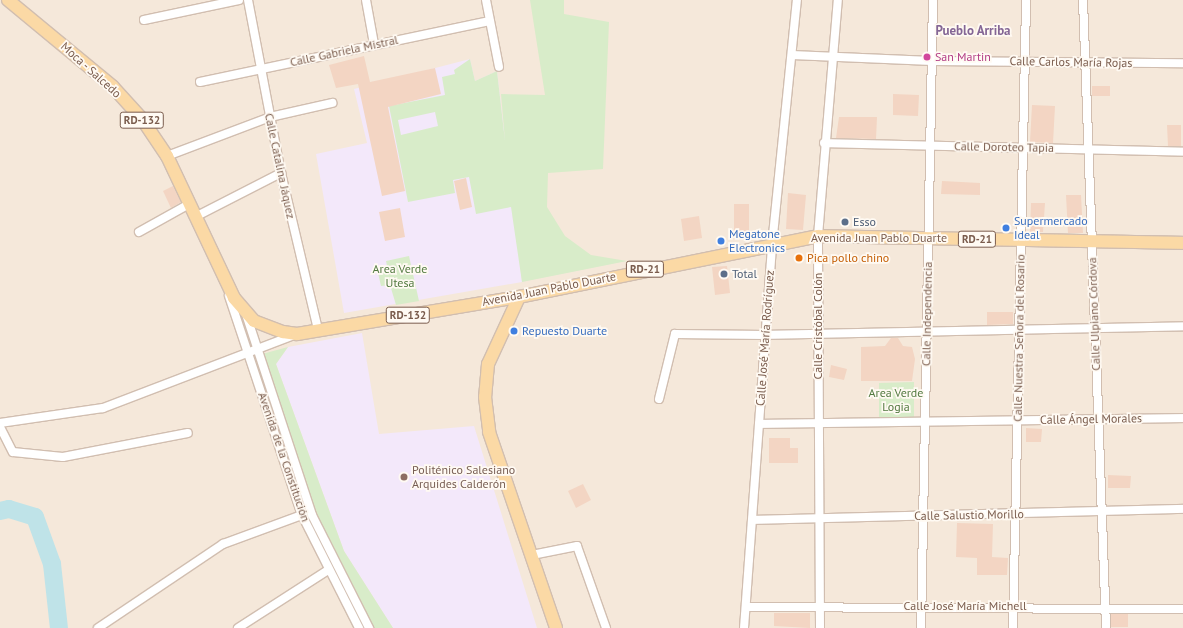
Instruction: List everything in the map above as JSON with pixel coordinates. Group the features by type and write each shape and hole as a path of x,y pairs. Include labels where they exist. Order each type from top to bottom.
{"main road":[{"name":"Moca - Salcedo","path":"8,0 113,87 142,119 167,156 224,280"},
{"name":"Avenida Juan Pablo Duarte","path":"224,280 245,312 264,326 297,334 519,297 818,236 1092,240 1183,243"},
{"path":"519,297 488,364 485,397 489,432 556,628"}],"street":[{"path":"144,20 239,0"},
{"name":"Calle Catalina Jáquez","path":"248,0 281,172 318,330"},
{"path":"366,0 374,44"},
{"path":"486,0 499,67"},
{"name":"Calle José María Rodríguez","path":"744,628 754,520 759,424 772,245 797,0"},
{"name":"Calle Cristóbal Colón","path":"820,628 817,424 818,236 824,143 838,0"},
{"name":"Calle Independencia","path":"921,628 933,0"},
{"name":"Calle Nuestra Señora del Rosario","path":"1013,628 1018,420 1022,62 1026,0"},
{"name":"Calle Ulpiano Córdova","path":"1082,0 1106,628"},
{"name":"Calle Gabriela Mistral","path":"200,82 374,44 490,21"},
{"name":"Calle Carlos María Rojas","path":"792,55 932,62 1085,62 1183,64"},
{"path":"167,156 270,117 332,103"},
{"name":"Calle Doroteo Tapia","path":"824,143 1183,152"},
{"path":"195,217 281,172"},
{"path":"139,232 189,204"},
{"name":"Avenida de la Constitución","path":"224,280 302,515 328,570 359,628"},
{"name":"Avenida de la Constitución","path":"245,312 259,347 312,515 369,628"},
{"path":"659,400 673,335 765,335 1183,326"},
{"path":"0,423 103,408 248,351 297,334"},
{"name":"Calle Ángel Morales","path":"759,424 1183,418"},
{"path":"0,427 13,452 63,457 188,433"},
{"name":"Calle Salustio Morillo","path":"754,520 1183,509"},
{"path":"98,628 223,544 302,515"},
{"path":"532,555 577,546 606,628"},
{"path":"238,628 328,570"},
{"name":"Calle José María Michell","path":"746,607 820,608 921,605 1183,609"}],"shaded area":[{"path":"0,0 1183,0 1183,628 0,628"},
{"path":"470,59 475,81 497,71 522,282 344,313 316,154 367,143 354,89"},
{"name":"Politénico Salesiano Arquides Calderón","path":"362,333 379,434 474,426 537,628 393,628 344,551 276,364 288,347"}],"green space":[{"path":"530,0 564,0 564,14 609,22 603,169 548,173 547,207 565,236 591,255 627,261 522,282 511,207 476,214 469,177 453,180 455,193 408,202 389,106 445,95 442,77 455,74 454,70 470,59 475,81 497,71 505,141 501,94 545,95","holes":["435,112 438,126 401,135 398,120"]},
{"name":"Area Verde Utesa","path":"409,256 419,301 396,305 390,285 381,286 378,273 388,271 386,261"},
{"path":"288,347 276,364 344,551 393,628 372,628 312,515 262,354"},
{"name":"Area Verde Logia","path":"914,382 914,417 879,419 879,383"}],"building":[{"path":"364,56 370,82 435,68 441,94 388,107 405,191 382,196 358,84 336,88 329,65"},
{"path":"1092,86 1110,86 1110,96 1092,96"},
{"path":"893,94 919,95 918,116 893,115"},
{"path":"1032,105 1055,106 1053,143 1030,142"},
{"path":"839,117 877,117 876,139 836,138"},
{"path":"1167,125 1181,125 1181,146 1168,146"},
{"path":"466,178 472,207 460,210 454,181"},
{"path":"942,181 980,183 980,195 941,194"},
{"path":"173,186 181,202 171,208 163,191"},
{"path":"788,193 806,195 803,230 786,229"},
{"path":"1066,195 1081,195 1083,233 1068,233"},
{"path":"1031,203 1045,203 1043,232 1030,232"},
{"path":"734,204 749,204 749,231 734,231"},
{"path":"400,208 405,237 385,241 379,212"},
{"path":"699,216 702,238 684,241 681,219"},
{"path":"727,266 730,293 715,295 712,267"},
{"path":"987,312 1013,312 1013,324 987,325"},
{"path":"891,338 898,338 903,346 912,347 915,359 912,381 861,381 861,347 885,346"},
{"path":"831,365 847,369 844,380 829,377"},
{"path":"1026,428 1042,429 1041,442 1026,442"},
{"path":"769,438 790,438 790,448 798,448 798,463 769,463"},
{"path":"1108,475 1131,476 1130,488 1108,488"},
{"path":"583,484 591,500 576,508 568,491"},
{"path":"957,523 993,524 992,557 1008,558 1007,575 977,575 977,558 956,557"},
{"path":"774,613 810,613 810,628 774,626"},
{"path":"1111,614 1128,614 1128,627 1111,627"}],"waterway":[{"path":"0,511 9,509 35,517 52,564 59,628"}],"place":[{"name":"San Martin","path":"927,57"},
{"name":"Esso","path":"845,222"},
{"name":"Supermercado Ideal","path":"1006,228"},
{"name":"Megatone Electronics","path":"721,241"},
{"name":"Pica pollo chino","path":"799,258"},
{"name":"Total","path":"724,274"},
{"name":"Repuesto Duarte","path":"514,331"},
{"name":"Politénico Salesiano Arquides Calderón","path":"404,477"}],"district":[{"name":"Pueblo Arriba","path":"973,31"}]}
